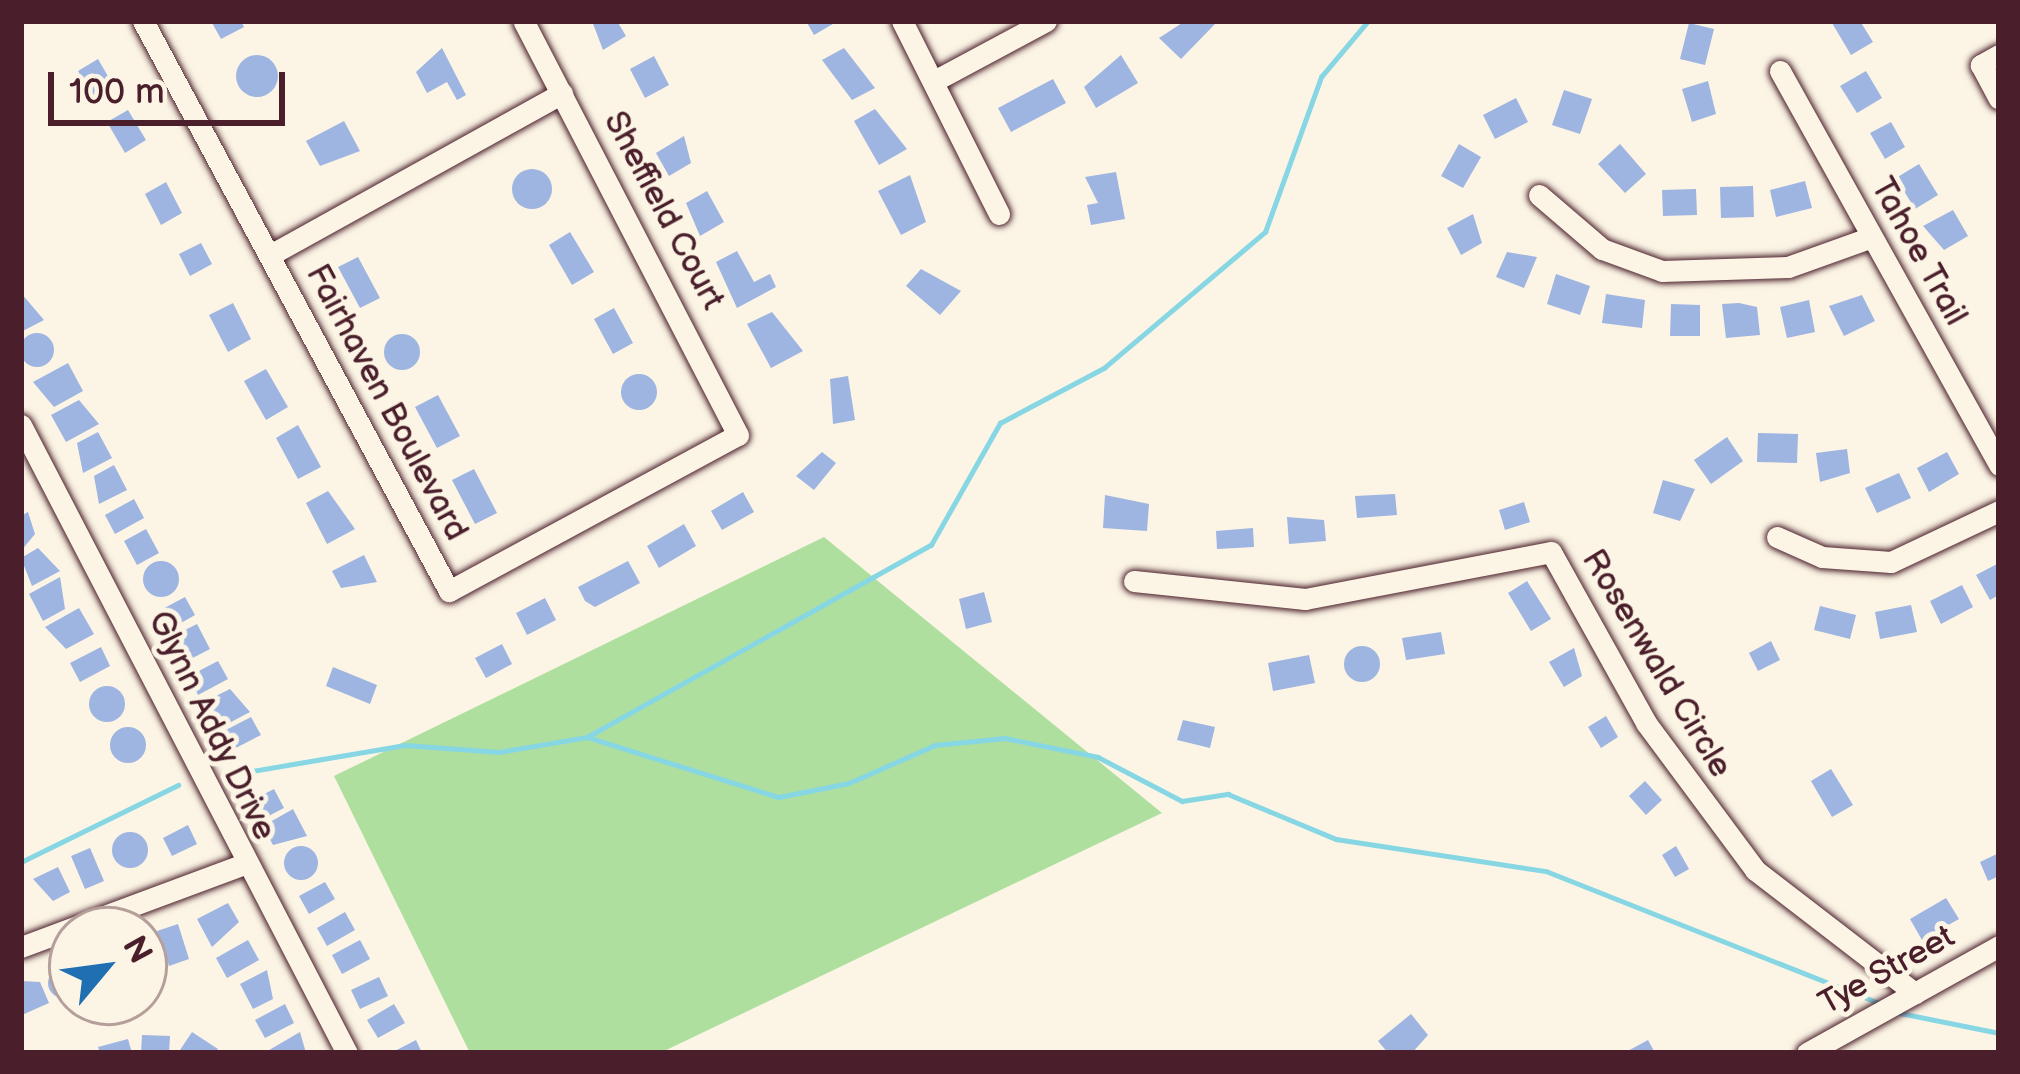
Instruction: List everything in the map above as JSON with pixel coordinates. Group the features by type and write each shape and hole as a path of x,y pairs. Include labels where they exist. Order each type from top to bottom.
{"street":[{"name":"Fairhaven Boulevard","path":"142,21 449,591 738,435"},
{"name":"Sheffield Court","path":"523,21 738,435"},
{"path":"902,21 1000,214"},
{"path":"934,81 1046,21"},
{"path":"1999,56 1981,65 1999,99"},
{"name":"Tahoe Trail","path":"1780,70 1999,465"},
{"path":"270,255 562,93"},
{"path":"1539,195 1602,249 1662,271 1788,267 1871,237"},
{"name":"Glynn Addy Drive","path":"21,425 241,865 347,1053"},
{"path":"1777,537 1822,557 1891,562 1999,511"},
{"name":"Rosenwald Circle","path":"1134,581 1305,599 1551,552 1646,723 1755,870 1915,993"},
{"path":"21,946 241,865"},
{"name":"Tye Street","path":"1807,1053 1999,946"}],"green space":[{"path":"824,537 1162,813 660,1053 470,1053 334,776"}],"building":[{"path":"211,21 241,21 244,27 221,39"},
{"path":"592,21 617,21 626,36 603,50"},
{"path":"806,21 838,21 814,35"},
{"path":"1185,21 1215,24 1181,59 1159,38"},
{"path":"1860,21 1873,42 1851,55 1832,23"},
{"path":"1689,23 1714,29 1705,65 1680,59"},
{"path":"442,48 466,95 457,100 447,82 427,93 416,72"},
{"path":"844,48 875,88 852,100 822,60"},
{"path":"257,55 272,61 278,76 272,91 257,97 242,91 236,76 242,61"},
{"path":"1121,55 1138,83 1096,108 1084,87"},
{"path":"654,56 669,85 645,98 630,69"},
{"path":"98,59 113,85 93,97 78,71"},
{"path":"1866,71 1882,98 1857,113 1840,86"},
{"path":"1053,79 1066,103 1011,132 998,108"},
{"path":"1708,81 1716,114 1692,122 1682,89"},
{"path":"1564,90 1592,99 1580,134 1552,125"},
{"path":"1516,98 1528,122 1495,139 1483,115"},
{"path":"875,109 907,149 879,165 854,121"},
{"path":"128,110 146,140 125,153 107,122"},
{"path":"344,121 360,151 320,166 306,141"},
{"path":"1891,122 1905,147 1885,159 1870,133"},
{"path":"684,136 691,163 669,176 656,153"},
{"path":"1459,144 1481,157 1463,188 1441,176"},
{"path":"1620,144 1646,174 1625,193 1598,164"},
{"path":"1919,164 1938,195 1915,209 1896,178"},
{"path":"532,169 546,175 552,189 546,203 532,209 518,203 512,189 518,175"},
{"path":"1116,172 1125,219 1091,225 1087,205 1098,203 1085,177"},
{"path":"910,175 926,222 901,235 878,191"},
{"path":"1805,181 1812,208 1776,217 1770,190"},
{"path":"166,182 182,213 161,225 145,194"},
{"path":"1753,186 1754,217 1721,218 1720,187"},
{"path":"1696,189 1697,215 1663,216 1662,190"},
{"path":"707,191 724,222 700,236 686,203"},
{"path":"1953,210 1968,236 1944,250 1923,226"},
{"path":"1473,214 1482,243 1461,255 1447,228"},
{"path":"570,232 594,272 572,285 549,245"},
{"path":"201,243 212,264 190,276 179,254"},
{"path":"737,251 754,282 770,274 776,287 737,308 716,262"},
{"path":"1507,252 1537,257 1524,288 1496,277"},
{"path":"358,257 380,298 360,308 338,267"},
{"path":"921,269 961,291 940,315 906,286"},
{"path":"1556,274 1590,286 1580,315 1547,304"},
{"path":"21,293 44,320 21,332"},
{"path":"1606,294 1645,300 1642,328 1602,323"},
{"path":"1862,295 1875,321 1844,336 1829,306"},
{"path":"1809,300 1815,332 1787,338 1780,307"},
{"path":"233,303 251,339 228,352 209,315"},
{"path":"1671,304 1700,305 1700,336 1670,336"},
{"path":"1722,304 1757,307 1760,335 1726,338"},
{"path":"614,308 633,343 613,354 594,319"},
{"path":"772,312 803,351 771,368 747,324"},
{"path":"37,333 49,338 54,350 49,362 37,367 25,362 20,350 25,338"},
{"path":"402,334 415,339 420,352 415,365 402,370 389,365 384,352 389,339"},
{"path":"68,363 83,391 54,407 33,382"},
{"path":"266,369 288,407 266,420 244,381"},
{"path":"639,374 651,380 657,392 651,404 639,410 627,404 621,392 627,380"},
{"path":"848,376 855,420 833,424 830,379"},
{"path":"438,395 460,436 437,448 415,407"},
{"path":"79,400 99,424 66,442 51,415"},
{"path":"298,425 321,467 298,479 276,438"},
{"path":"98,432 112,458 83,473 77,443"},
{"path":"1758,433 1798,434 1797,463 1757,462"},
{"path":"1727,437 1743,461 1711,484 1694,460"},
{"path":"1847,449 1850,473 1820,482 1816,453"},
{"path":"822,452 836,463 814,490 796,476"},
{"path":"1947,452 1959,474 1929,492 1917,468"},
{"path":"114,465 127,490 99,504 94,476"},
{"path":"474,469 497,513 475,524 452,480"},
{"path":"1899,473 1911,498 1877,513 1865,488"},
{"path":"1663,480 1695,489 1680,521 1653,513"},
{"path":"328,491 355,529 327,544 306,503"},
{"path":"743,492 754,512 722,530 711,511"},
{"path":"1395,494 1397,515 1357,518 1355,496"},
{"path":"1105,495 1149,504 1147,531 1103,528"},
{"path":"134,499 144,518 115,534 105,515"},
{"path":"1524,502 1530,522 1505,530 1499,510"},
{"path":"28,512 35,534 21,551 21,516"},
{"path":"1287,517 1324,520 1326,541 1289,544"},
{"path":"684,524 696,546 659,568 647,546"},
{"path":"1253,528 1254,547 1217,549 1216,531"},
{"path":"146,529 159,553 137,565 124,541"},
{"path":"38,548 60,571 32,586 21,558"},
{"path":"364,555 377,582 341,588 332,571"},
{"path":"161,561 174,566 179,579 174,592 161,597 148,592 143,579 148,566"},
{"path":"628,561 640,583 595,607 585,601 578,587"},
{"path":"1999,563 1999,595 1990,600 1976,575"},
{"path":"60,577 65,609 43,621 29,594"},
{"path":"1527,581 1551,619 1531,631 1508,593"},
{"path":"1962,585 1973,607 1941,624 1930,601"},
{"path":"984,592 992,622 966,629 959,599"},
{"path":"185,597 195,615 165,632 155,613"},
{"path":"545,598 556,620 527,635 516,613"},
{"path":"1911,605 1917,632 1880,639 1875,612"},
{"path":"1820,606 1856,615 1850,639 1814,630"},
{"path":"79,608 94,634 66,649 45,627"},
{"path":"197,624 210,649 183,663 177,634"},
{"path":"1441,632 1445,654 1406,660 1402,638"},
{"path":"1771,641 1780,660 1758,671 1749,653"},
{"path":"502,644 512,664 486,678 475,658"},
{"path":"1362,646 1375,651 1380,664 1375,677 1362,682 1349,677 1344,664 1349,651"},
{"path":"101,647 110,666 80,682 70,663"},
{"path":"1574,648 1582,676 1564,687 1549,662"},
{"path":"1309,655 1315,683 1273,691 1268,663"},
{"path":"218,661 228,679 198,695 189,676"},
{"path":"333,667 377,685 370,704 326,686"},
{"path":"107,686 120,691 125,704 120,717 107,722 94,717 89,704 94,691"},
{"path":"230,689 250,712 216,730 202,703"},
{"path":"1606,716 1618,737 1601,748 1588,727"},
{"path":"251,717 261,735 232,750 222,732"},
{"path":"1183,720 1215,727 1210,748 1177,740"},
{"path":"128,727 141,732 146,745 141,758 128,763 115,758 110,745 115,732"},
{"path":"1831,769 1853,805 1832,817 1811,781"},
{"path":"1645,781 1662,800 1646,815 1629,796"},
{"path":"274,789 284,808 257,822 247,803"},
{"path":"293,809 307,836 273,845 263,826"},
{"path":"188,825 197,844 172,856 163,838"},
{"path":"130,832 142,838 148,850 142,862 130,868 118,862 112,850 118,838"},
{"path":"301,846 313,851 318,863 313,875 301,880 289,875 284,863 289,851"},
{"path":"1676,846 1689,869 1675,877 1662,855"},
{"path":"90,848 104,881 85,889 71,856"},
{"path":"1999,853 1999,876 1988,881 1980,862"},
{"path":"58,867 70,892 53,901 33,879"},
{"path":"325,882 335,899 309,914 299,896"},
{"path":"1946,898 1959,919 1922,940 1910,919"},
{"path":"228,903 239,922 212,947 197,919"},
{"path":"345,912 355,930 327,946 317,928"},
{"path":"178,924 189,959 169,966 168,963 168,927"},
{"path":"248,940 259,960 227,978 216,958"},
{"path":"360,940 370,959 342,974 332,955"},
{"path":"267,970 273,999 253,1009 240,984"},
{"path":"379,977 388,996 360,1009 351,990"},
{"path":"21,981 40,982 48,1003 22,1015"},
{"path":"285,1004 294,1023 265,1038 255,1020"},
{"path":"394,1004 405,1023 378,1038 367,1020"},
{"path":"1411,1014 1428,1035 1412,1053 1388,1053 1378,1041"},
{"path":"192,1032 218,1049 215,1053 178,1053"},
{"path":"300,1032 306,1053 264,1053"},
{"path":"142,1035 170,1036 169,1053 141,1053"},
{"path":"128,1039 132,1053 100,1053 98,1047"},
{"path":"416,1040 422,1053 391,1053"},
{"path":"1648,1040 1655,1053 1624,1053"}],"waterway":[{"path":"587,737 931,545 1000,423 1104,368 1265,232 1321,77 1368,21"},
{"path":"240,773 405,745 499,752 587,737 779,797 849,783 935,745 1005,738 1098,757 1182,801 1228,794 1336,839 1546,871 1879,1003"},
{"path":"21,862 178,785"},
{"path":"1900,1013 1999,1033"}]}
